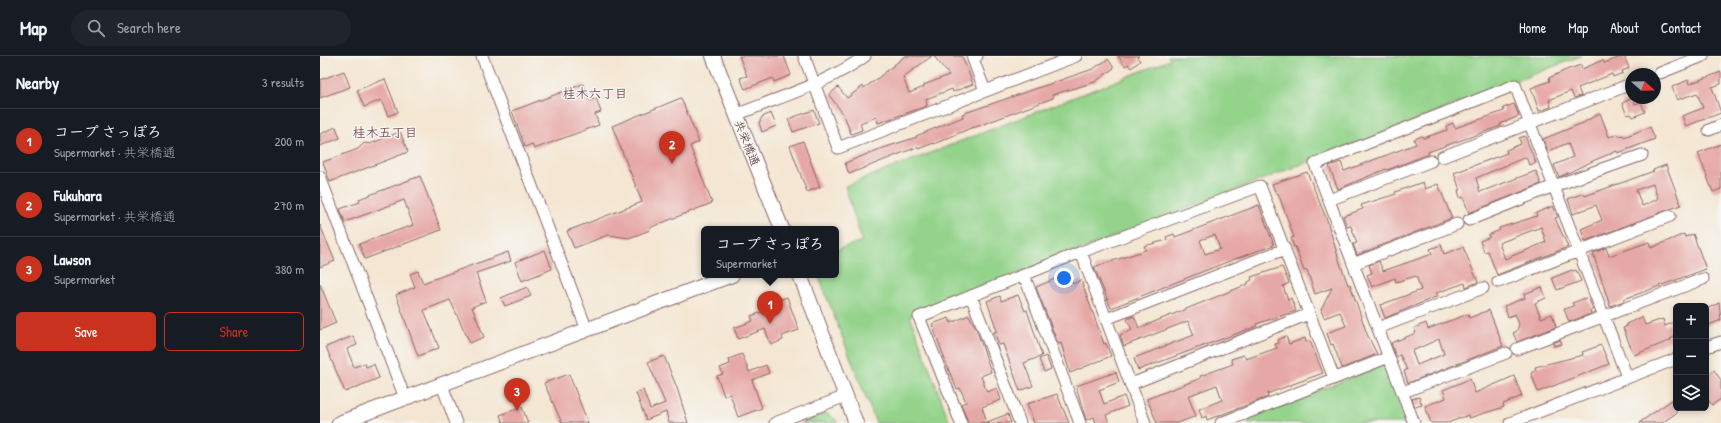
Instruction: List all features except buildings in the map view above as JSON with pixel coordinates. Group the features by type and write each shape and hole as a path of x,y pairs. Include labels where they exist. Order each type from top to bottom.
{"street":[{"path":"482,56 587,330"},
{"name":"共栄橋通","path":"713,56 781,226"},
{"path":"804,56 838,148 1076,56"},
{"path":"736,116 814,85 854,64 865,56"},
{"path":"977,56 973,59 985,91"},
{"path":"1661,73 1703,56"},
{"path":"1414,423 1315,164 1515,85 1528,123 1554,186 1627,377"},
{"path":"1442,157 1625,86"},
{"path":"1709,130 1721,125"},
{"path":"1469,220 1554,186 1642,155"},
{"path":"1329,200 1431,161"},
{"path":"320,177 324,201 405,398"},
{"path":"961,423 919,317 1081,252 1260,186 1334,378"},
{"path":"1498,282 1670,216"},
{"path":"1353,264 1457,224"},
{"path":"1106,318 1285,249"},
{"path":"1081,252 1145,423"},
{"path":"1024,275 1080,423"},
{"path":"339,423 724,278"},
{"path":"801,278 856,423"},
{"path":"1517,349 1703,279"},
{"path":"1378,328 1483,288"},
{"path":"971,296 1020,423"},
{"path":"1131,384 1309,314"},
{"path":"1709,346 1721,342"},
{"path":"1403,392 1506,353"},
{"path":"1222,423 1389,357"},
{"path":"1510,423 1673,360"},
{"path":"442,385 456,423"},
{"path":"775,423 846,396"}],"green space":[{"path":"1168,56 1581,56 910,316 950,423 876,423 819,278 839,278 839,249 862,241 845,186 1170,60"},
{"path":"1385,364 1408,423 1249,423 1247,419"},
{"path":"826,413 836,420 837,423 801,423"}],"place":[{"name":"Fukuhara","path":"672,164"},
{"name":"コープ さっぽろ","path":"770,324"},
{"name":"Lawson","path":"517,411"}],"district":[{"name":"桂木六丁目","path":"595,93"},
{"name":"桂木五丁目","path":"385,132"}]}
